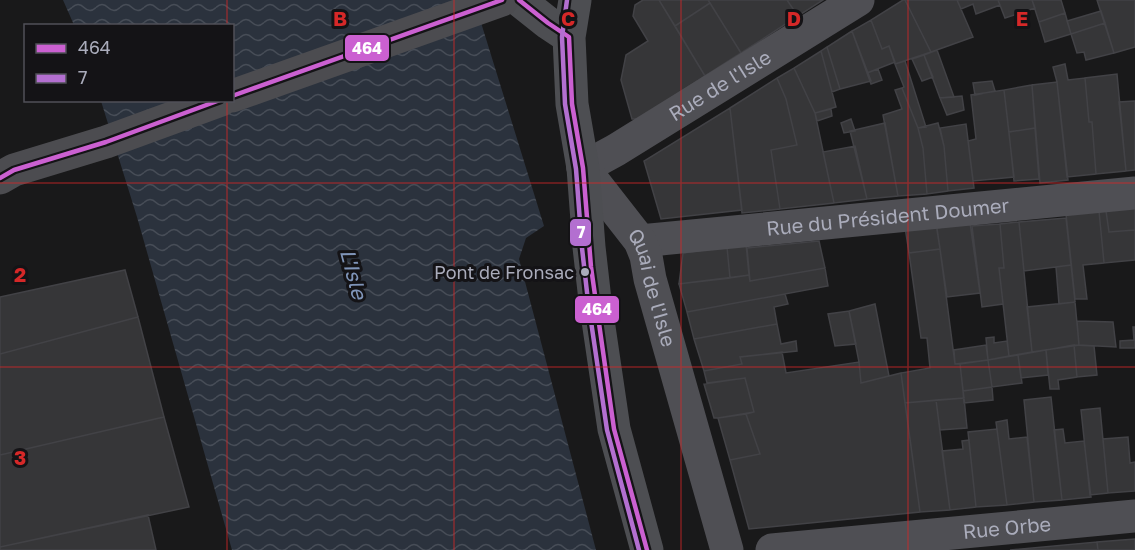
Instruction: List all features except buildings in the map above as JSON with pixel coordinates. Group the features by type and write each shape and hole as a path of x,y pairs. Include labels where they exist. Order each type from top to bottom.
{"main road":[{"name":"Quai de l'Isle","path":"575,0 569,37 572,104 583,168"},
{"path":"234,95 506,1 549,23 569,37"},
{"path":"0,178 14,170 106,142 216,102"},
{"path":"583,168 591,267 614,429 647,550"}],"street":[{"name":"Rue de l'Isle","path":"583,168 616,150 858,0"},
{"name":"Quai de l'Isle","path":"583,168 640,241 646,256 650,279 727,550"},
{"name":"Rue du Président Doumer","path":"640,241 1135,193"},
{"name":"Rue Orbe","path":"772,550 1135,516"}],"water":[{"name":"L'Isle","path":"63,0 474,0 544,226 526,238 519,259 596,550 232,550 137,217 101,102 234,102 234,24 74,24"}],"transit line":[{"name":"464","path":"234,95 502,0"},
{"name":"464","path":"519,0 569,37 572,104 583,168 591,267 614,429 647,550"},
{"name":"7","path":"567,0 562,37 565,104 576,169 588,301 607,430 639,550"},
{"name":"464","path":"0,178 14,170 106,142 215,102"}],"place":[{"name":"Pont de Fronsac","path":"585,272"}]}
